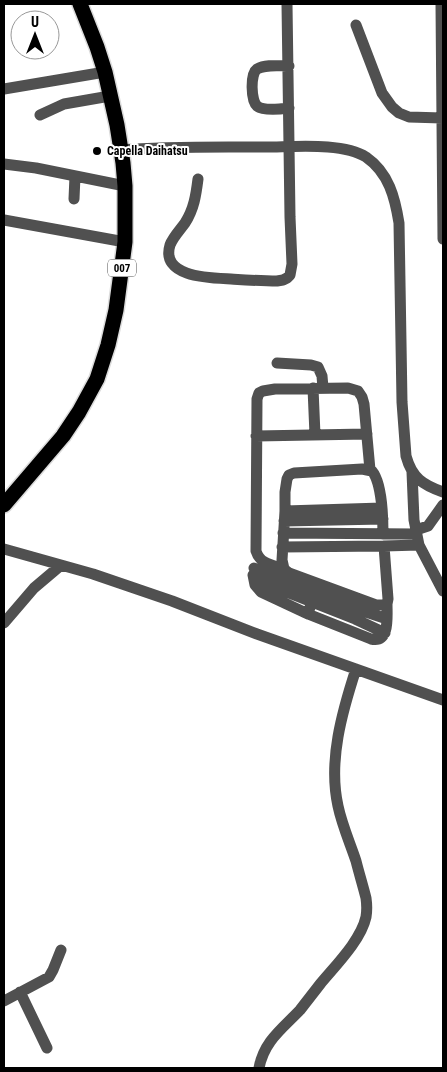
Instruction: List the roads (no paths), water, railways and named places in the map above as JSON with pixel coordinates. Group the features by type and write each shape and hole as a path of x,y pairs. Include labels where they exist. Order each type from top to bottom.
{"highway":[{"name":"007","path":"4,504 62,436 79,412 97,379 108,345 116,310 125,242 125,186 121,150 105,72 80,4"}],"street":[{"path":"198,179 192,211 171,244 170,260 173,265 190,274 208,277 254,280 283,280 287,278 290,275 292,264 287,4"},
{"path":"442,4 443,240"},
{"path":"356,25 382,93 392,107 409,117 442,118"},
{"path":"289,66 264,67 256,70 253,75 253,96 255,103 260,108 289,108"},
{"path":"4,89 105,72"},
{"path":"40,115 64,104 110,96"},
{"path":"121,150 188,147 333,147 357,153 376,165 391,187 396,201 399,223 401,353 406,456 412,472 423,483 443,492"},
{"path":"4,164 36,168 125,186"},
{"path":"74,199 75,176"},
{"path":"4,220 125,242"},
{"path":"277,363 318,367 322,376 318,388 315,435"},
{"path":"370,470 363,400 358,391 348,388 318,388 263,391 259,393 257,399 256,436 255,585 261,592 308,614 373,640 380,639 385,633 387,619 384,546"},
{"path":"256,436 367,434"},
{"path":"284,569 282,547 285,485 289,475 294,473 370,470 377,479 384,534"},
{"path":"412,472 417,536 443,591"},
{"path":"282,547 384,546 417,536 432,522 443,505"},
{"path":"285,516 382,514"},
{"path":"283,533 417,536"},
{"path":"4,549 93,574 172,601 257,634 443,700"},
{"path":"256,568 262,561 284,569 355,619 385,633"},
{"path":"4,623 34,588 60,566"},
{"path":"256,568 387,619"},
{"path":"315,592 376,605 387,604"},
{"path":"308,614 315,592"},
{"path":"260,1068 264,1050 269,1042 300,1010 347,952 366,919 366,898 338,808 335,785 336,752 339,733 356,669"},
{"path":"4,1001 50,975 61,950"},
{"path":"20,992 47,1048"}],"place":[{"name":"Capella Daihatsu","path":"97,151"}]}
